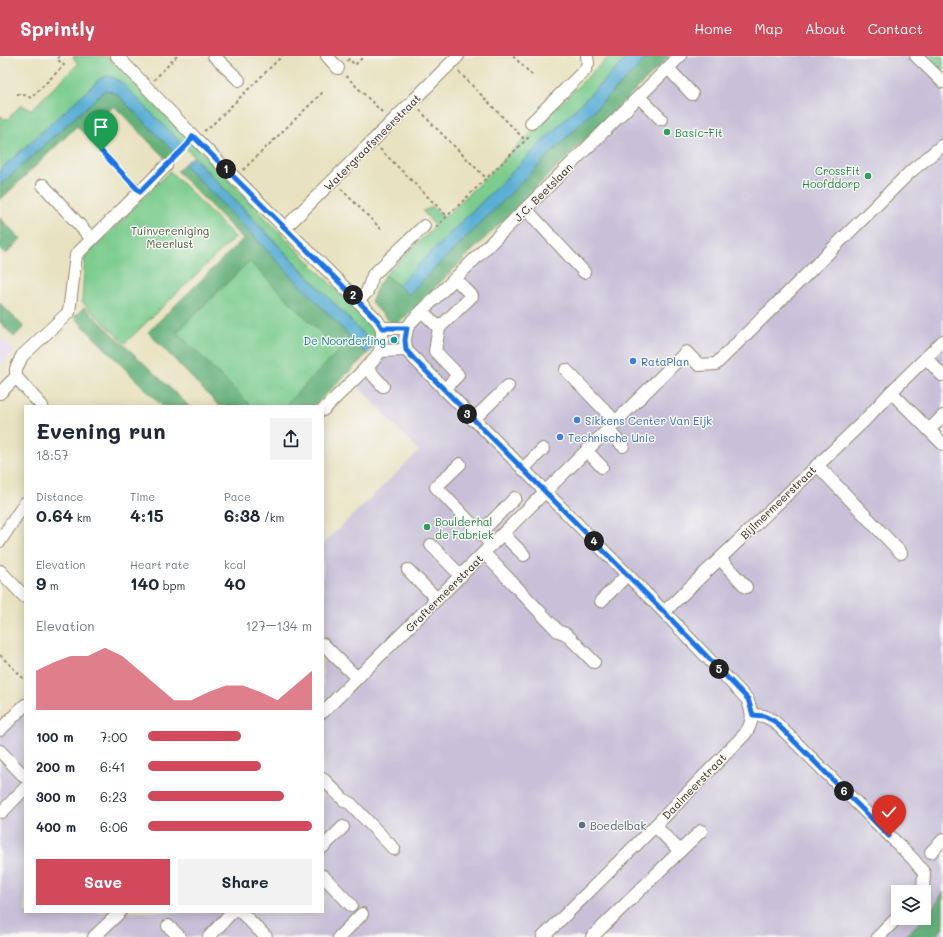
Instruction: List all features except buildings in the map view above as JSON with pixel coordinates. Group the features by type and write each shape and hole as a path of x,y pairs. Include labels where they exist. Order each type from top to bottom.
{"street":[{"path":"117,56 193,136 377,320 382,328 380,351 324,409"},
{"path":"214,56 239,80"},
{"path":"327,56 339,69"},
{"path":"533,122 585,70 588,63 587,56"},
{"name":"J.C. Beetslaan","path":"407,328 455,278 680,56"},
{"path":"916,56 943,82"},
{"name":"Watergraafsmeerstraat","path":"285,228 455,60"},
{"path":"668,68 692,94"},
{"path":"639,97 661,119"},
{"name":"Graftermeerstraat","path":"324,709 461,576 685,353 699,365 716,364 910,172 943,145"},
{"path":"41,405 16,377 16,369 22,356 69,312 76,255 166,166"},
{"path":"43,185 92,239"},
{"path":"526,209 584,272"},
{"path":"358,301 366,292 373,275 424,226"},
{"path":"444,390 458,375 435,350 438,328 472,296 455,278"},
{"path":"422,311 438,328"},
{"path":"382,328 407,328 405,340 406,350 748,699 753,715 764,716 774,721 913,859 924,873 923,885"},
{"name":"Bijlmermeerstraat","path":"664,612 864,421 943,341"},
{"path":"380,351 406,350"},
{"path":"926,358 942,375"},
{"path":"366,367 383,386"},
{"path":"566,370 612,426 623,446"},
{"path":"0,393 16,377"},
{"path":"473,420 508,386"},
{"path":"891,392 943,444"},
{"path":"929,430 943,416"},
{"path":"523,469 543,449"},
{"path":"587,451 602,467"},
{"path":"460,464 436,488 480,533 488,549 558,631 566,634 594,662"},
{"path":"817,465 901,553"},
{"path":"480,533 515,498"},
{"path":"0,542 24,505"},
{"path":"503,534 524,555"},
{"path":"431,545 461,576"},
{"path":"720,558 746,587"},
{"path":"408,570 437,599"},
{"path":"0,571 24,596"},
{"path":"601,601 627,575"},
{"path":"324,645 357,678"},
{"path":"0,730 24,706"},
{"name":"Daalmeerstraat","path":"543,937 656,826 745,734 751,726 753,715"},
{"path":"0,751 24,776"},
{"path":"324,780 344,800 351,804 394,849"},
{"path":"2,812 24,789"},
{"path":"656,826 680,851"},
{"path":"324,847 343,827"},
{"path":"592,937 701,831"},
{"path":"931,852 943,840"},
{"path":"324,877 351,905"},
{"path":"94,937 119,913"},
{"path":"209,937 231,913"},
{"path":"242,913 266,937"},
{"path":"339,937 362,914"},
{"path":"878,937 891,924"},
{"path":"168,926 180,937"}],"path":[{"path":"17,94 22,94 31,98 64,65 57,59 60,56"},
{"path":"147,87 177,56"},
{"path":"166,166 188,144 193,136 209,128 282,56"},
{"path":"364,56 355,65 349,59 339,69 391,122"},
{"path":"513,56 534,77"},
{"path":"455,60 525,140"},
{"path":"235,178 324,91"},
{"path":"412,102 486,178"},
{"path":"373,141 447,216 538,128 533,122"},
{"path":"101,151 140,192"},
{"path":"332,181 381,229"},
{"path":"0,655 24,679"}],"shaded area":[{"path":"683,56 943,56 943,937 0,937 0,724 24,700 24,913 324,913 324,543 419,451 352,380"},
{"path":"0,336 14,351 0,366"}],"green space":[{"path":"107,56 373,327 376,336 375,346 183,145 121,82 112,77 101,78 0,170 0,115 4,119 8,119 21,105 31,110 78,64 73,57"},
{"path":"609,56 629,56 398,285 385,275 435,226 423,211 433,207 444,218"},
{"path":"649,56 670,56 404,318 397,323 391,323 371,302 385,275 408,295"},
{"path":"926,56 943,56 943,74"},
{"path":"105,90 117,94 175,153 167,160 114,106 84,134 77,126 0,200 0,185"},
{"path":"184,164 367,354 315,405 285,405 339,351 249,261 177,332 250,405 218,405 148,332 243,239 177,171"},
{"name":"Tuinvereniging Meerlust","path":"170,171 235,237 125,343 82,302 85,257"},
{"path":"0,218 21,239 6,254 0,248"},
{"path":"249,261 339,351 285,405 250,405 177,332"},
{"path":"0,303 24,327 14,337 0,322"},
{"path":"84,307 188,405 161,405 74,317"},
{"path":"943,892 943,928 934,937 904,937 917,925 931,925 931,911 938,902"}],"water":[{"path":"629,56 649,56 408,295 398,285"},
{"path":"107,76 121,82 183,145 175,153 117,94 105,90 0,185 0,170 101,78"},
{"path":"193,157 375,346 367,354 184,164"}],"place":[{"name":"Basic-Fit","path":"667,132"},
{"name":"CrossFit Hoofddorp","path":"868,176"},
{"name":"De Noorderling","path":"394,340"},
{"name":"RataPlan","path":"633,361"},
{"name":"Sikkens Center Van Eijk","path":"577,420"},
{"name":"Technische Unie","path":"560,437"},
{"name":"Boulderhal de Fabriek","path":"427,527"},
{"name":"Boedelbak","path":"582,825"}],"route":[{"path":"101,151 140,192 188,144 193,136 377,320 382,328 407,328 405,340 406,350 414,359 748,699 753,715 764,716 774,721 889,836"}]}
